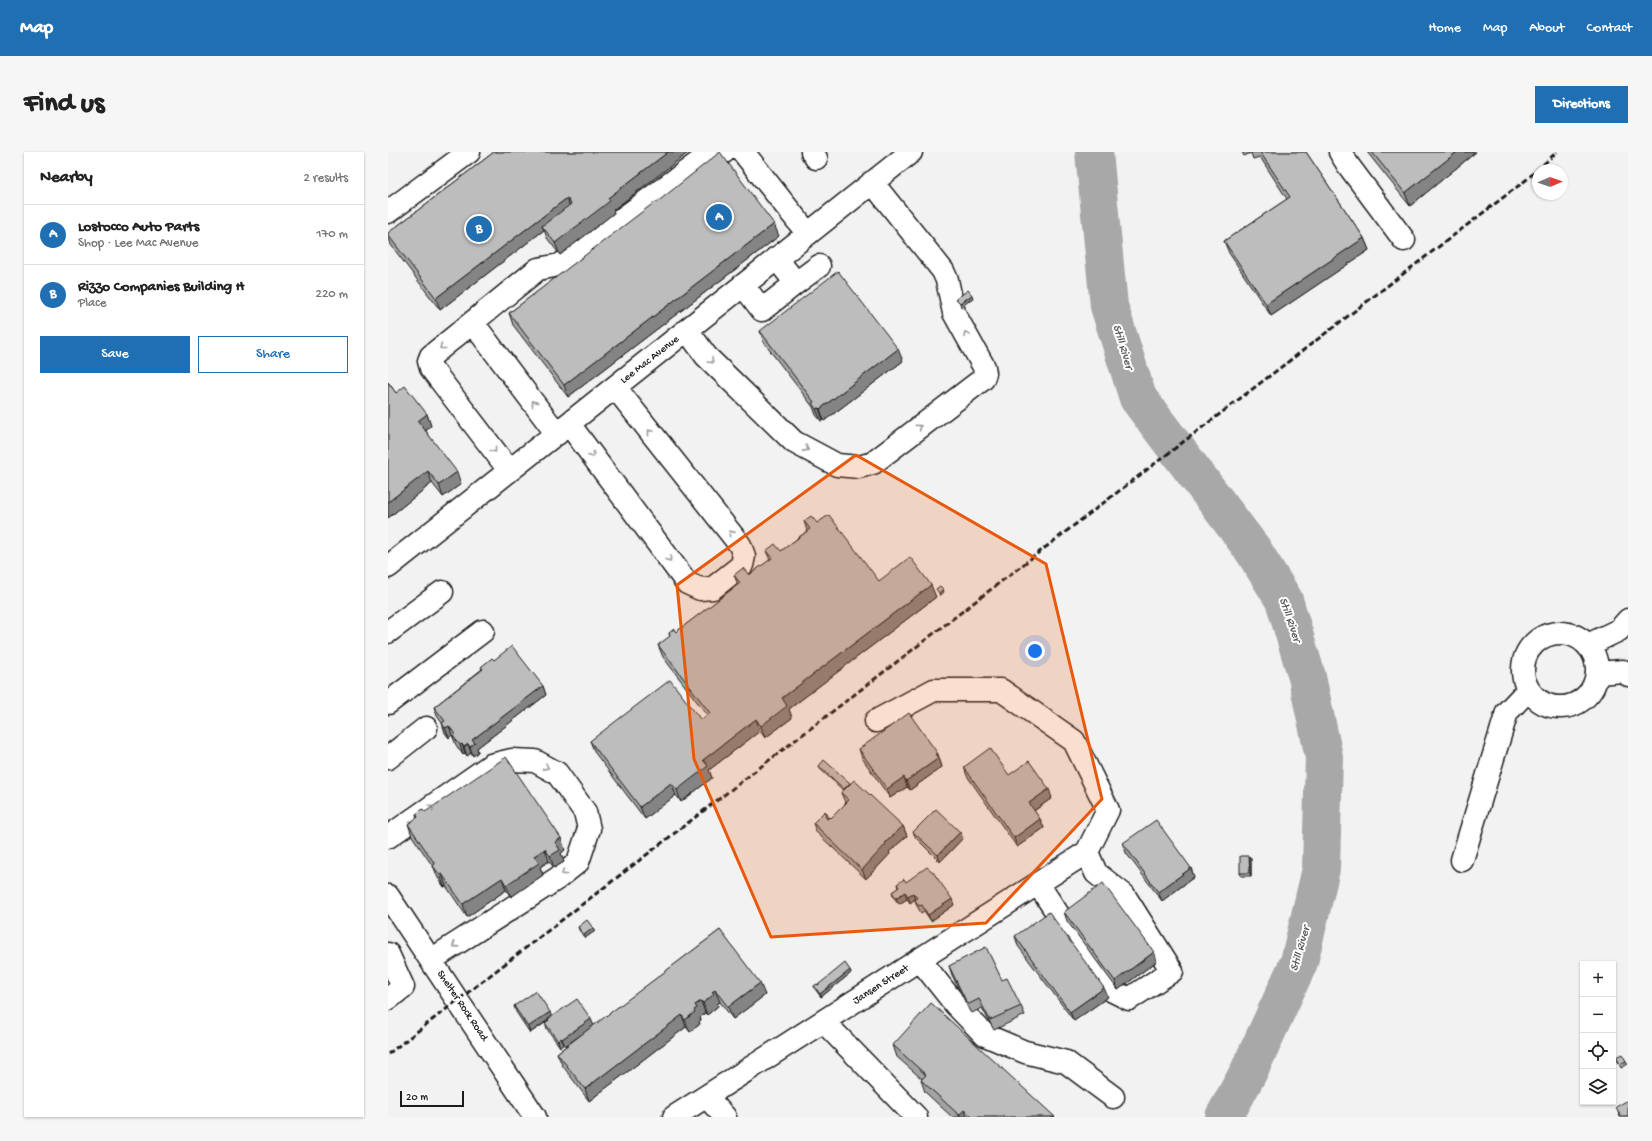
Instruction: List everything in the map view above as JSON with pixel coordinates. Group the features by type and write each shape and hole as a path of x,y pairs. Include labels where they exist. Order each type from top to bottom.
{"street":[{"path":"388,212 469,152"},
{"path":"509,470 431,368 429,361 431,356 538,269 560,265 710,154 724,152"},
{"path":"743,152 808,234"},
{"name":"Lee Mac Avenue","path":"388,567 911,152"},
{"path":"1340,152 1404,240"},
{"path":"687,330 706,356 794,442 837,465 859,467 873,463 983,379 985,373 984,367 954,314 947,280 943,271 872,182"},
{"path":"776,258 796,283"},
{"path":"743,285 762,310 819,266"},
{"path":"472,323 563,429 687,583 700,589 713,588 742,565 744,556 740,545 615,387"},
{"path":"388,632 442,592"},
{"path":"1588,645 1619,630 1628,620"},
{"path":"388,703 483,631"},
{"path":"1552,633 1566,633 1578,637 1588,645 1595,657 1598,673 1594,688 1583,700 1568,707 1552,707 1538,701 1528,690 1523,676 1524,662 1529,648 1540,638 1552,633"},
{"path":"1598,673 1623,671 1628,675"},
{"path":"876,721 934,690 1001,690 1074,741 1108,810 1087,852 1096,873 1124,895 1172,971 1129,999 1107,988 1038,884"},
{"path":"1462,860 1507,712 1528,690"},
{"path":"388,758 426,728"},
{"path":"388,837 491,765 512,760 535,762 557,773 585,812 588,829 578,862 558,878 431,960"},
{"name":"Jansen Street","path":"674,1117 1087,852"},
{"name":"Shelter Rock Road","path":"388,896 394,921 431,960 535,1117"},
{"path":"388,954 396,993"},
{"path":"920,960 955,1004 984,1035 1025,1052 1066,1062 1113,1097"},
{"path":"824,1022 916,1117"},
{"path":"707,1097 726,1117"}],"highlighted area":[{"path":"856,455 1046,564 1102,799 986,923 771,937 694,759 677,585"}],"building":[{"path":"494,152 668,152 608,198 610,201 555,243 542,226 571,204 567,198 436,298 388,233"},
{"path":"720,152 774,224 564,385 509,313 655,202 656,203"},
{"path":"1260,152 1306,152 1364,238 1266,304 1224,241 1290,197"},
{"path":"1372,152 1457,152 1405,193"},
{"path":"838,271 898,349 820,409 816,409 812,403 814,402 760,331"},
{"path":"968,290 972,295 960,303 956,299"},
{"path":"388,382 396,393 405,386 427,414 418,421 457,472 439,485 428,471 388,502"},
{"path":"829,515 879,581 910,557 931,585 782,698 787,706 761,726 756,719 703,760 708,766 677,790 671,783 640,807 590,741 670,680 701,720 710,713 658,645 670,636 669,633 674,629 676,632 740,583 734,575 743,568 749,575 772,558 766,551 775,544 781,551 810,529 804,521 811,516 817,523"},
{"path":"940,586 943,589 939,593 936,589"},
{"path":"512,646 543,686 472,740 475,743 470,747 468,744 464,747 462,744 460,745 453,736 455,734 449,726 445,728 442,723 445,721 434,707 483,669 481,667 492,658 494,660"},
{"path":"909,713 938,754 936,754 939,758 906,781 904,777 887,789 859,749"},
{"path":"990,748 1009,775 1029,761 1049,789 1029,803 1040,819 1014,838 964,767"},
{"path":"506,757 561,838 555,842 560,850 550,856 545,849 534,856 539,863 506,885 502,878 463,904 442,874 440,875 433,866 435,864 408,824 418,817 416,814 423,809 425,812"},
{"path":"824,760 850,783 844,789 819,766"},
{"path":"854,780 903,826 885,843 886,844 862,870 813,823 825,811 827,814 825,816 827,819 830,817 831,818 849,800 841,793"},
{"path":"936,809 960,832 938,855 913,832"},
{"path":"1156,820 1191,868 1158,892 1123,843"},
{"path":"1240,856 1249,856 1250,873 1240,873"},
{"path":"927,867 933,872 952,899 928,915 922,905 919,906 915,900 917,898 913,893 908,896 905,892 896,898 892,892 899,887 897,884 904,879 906,882"},
{"path":"1103,883 1154,952 1115,981 1064,912"},
{"path":"1049,912 1104,988 1070,1012 1015,936"},
{"path":"587,920 593,928 584,935 578,927"},
{"path":"720,930 760,983 728,1007 715,990 712,992 714,994 703,1003 701,1001 695,1005 697,1008 694,1010 695,1012 685,1020 682,1015 585,1089 557,1053"},
{"path":"986,947 1002,980 1007,978 1021,1006 990,1020 979,999 969,1004 967,1003 949,966"},
{"path":"845,963 850,970 820,994 814,986 817,984 818,985"},
{"path":"536,991 550,1012 528,1027 514,1006"},
{"path":"577,999 591,1019 558,1041 545,1023 549,1020 548,1019"},
{"path":"931,1003 1055,1117 972,1117 964,1110 959,1115 921,1080 926,1075 893,1045"},
{"path":"1622,1054 1626,1061 1620,1064 1616,1057"},
{"path":"1628,1100 1628,1117 1621,1117 1616,1107"}],"waterway":[{"name":"Still River","path":"1094,152 1109,306 1138,398 1253,550 1284,600 1307,677 1324,757 1321,869 1299,962 1249,1071 1224,1117"}],"railway":[{"path":"388,1054 1068,530 1526,180 1557,152"}],"place":[{"name":"Lostocco Auto Parts","path":"719,217"},
{"name":"Rizzo Companies Building H","path":"479,229"}]}
